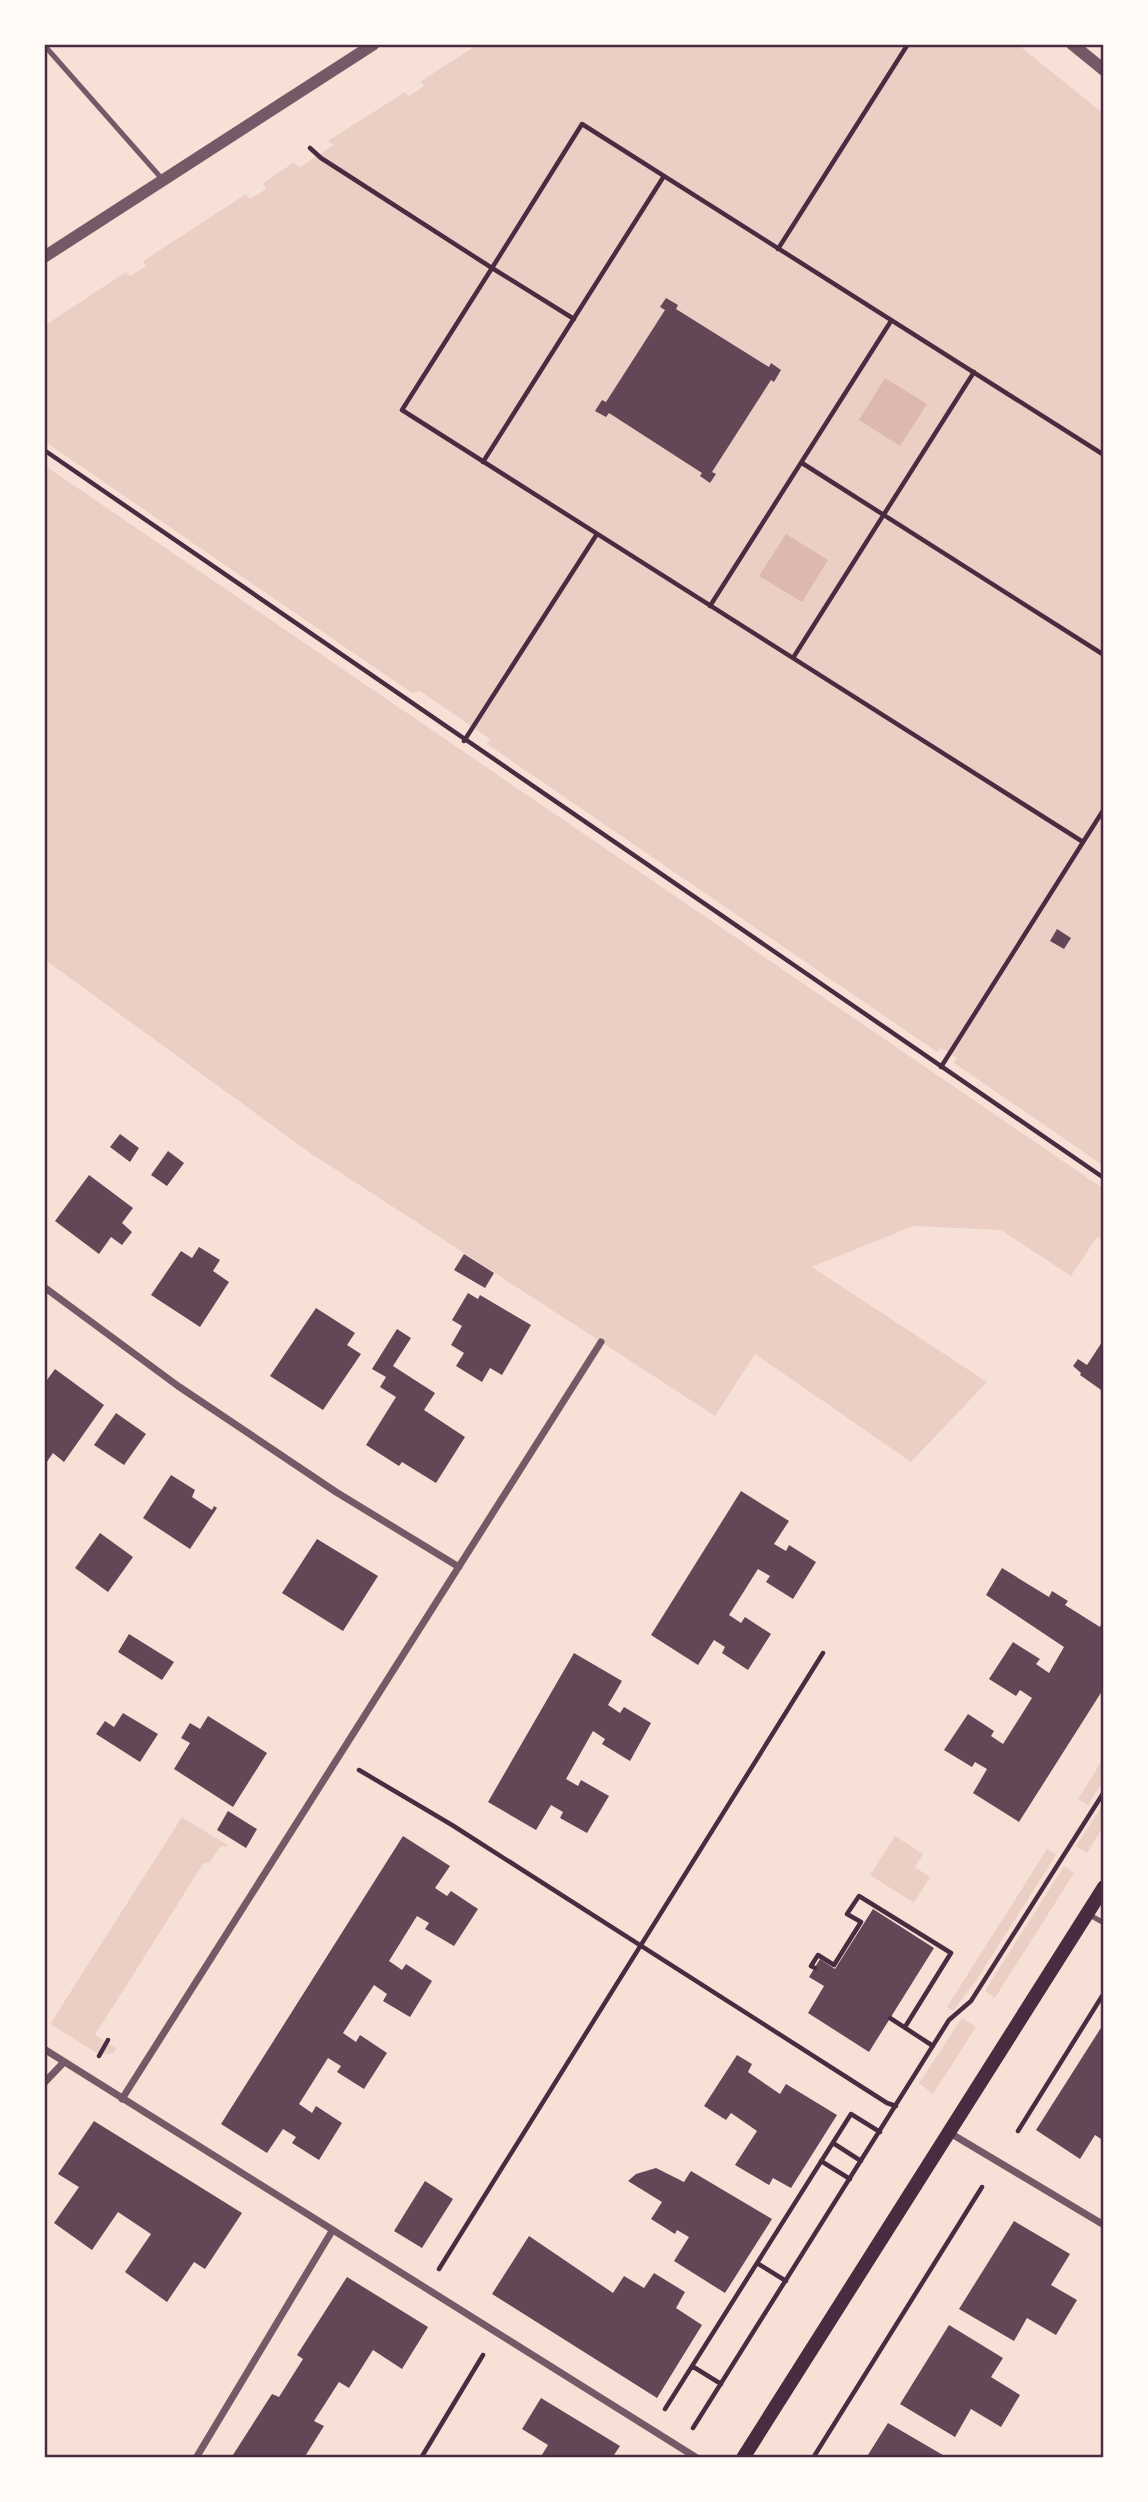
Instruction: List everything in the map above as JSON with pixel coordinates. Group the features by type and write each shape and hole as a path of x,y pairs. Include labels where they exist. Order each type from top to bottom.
{"main road":[{"path":"743,2458 1104,1887"}],"street":[{"path":"44,257 374,44"},
{"path":"1072,44 1104,70"},
{"path":"44,1287 178,1386 336,1492 459,1567"},
{"path":"122,2099 601,1342"},
{"path":"44,2049 697,2458"},
{"path":"44,2083 64,2062"},
{"path":"950,2133 1104,2225"},
{"path":"196,2458 332,2231"}],"lane":[{"path":"44,45 163,180"},
{"path":"1088,1914 1104,1923"}],"path":[{"path":"778,249 908,44"},
{"path":"1083,842 402,410 582,124 1104,455"},
{"path":"310,148 321,158 573,319"},
{"path":"483,462 664,176"},
{"path":"710,606 891,321"},
{"path":"793,659 974,372"},
{"path":"44,450 1104,1178"},
{"path":"802,463 1104,655"},
{"path":"464,741 597,534"},
{"path":"940,1067 1104,809"},
{"path":"444,2264 822,1653"},
{"path":"358,1769 452,1825 875,2096 896,2106"},
{"path":"689,2435 949,2020 971,2001 1104,1792"},
{"path":"815,1968 811,1966 818,1955 834,1965 861,1922 847,1914 859,1896 951,1953 905,2027"},
{"path":"1018,2131 1104,1993"},
{"path":"890,2018 933,2046"},
{"path":"97,2060 108,2039"},
{"path":"665,2410 851,2114 880,2132"},
{"path":"833,2143 861,2161"},
{"path":"821,2161 850,2179"},
{"path":"813,2458 982,2188"},
{"path":"757,2263 786,2281"},
{"path":"421,2458 483,2354"},
{"path":"692,2366 721,2384"}],"shaded area":[{"path":"479,44 1017,44 1104,114 1104,1166 954,1063 957,1058 941,1048 937,1052 487,744 490,739 420,691 412,693 44,441 44,326 126,272 130,276 146,266 143,261 246,194 250,199 266,189 263,183 293,163 300,167 334,145 328,141 405,92 409,96 424,86 421,81"},
{"path":"885,378 927,404 900,446 859,420"},
{"path":"44,465 1104,1189 1104,1241 1097,1237 1071,1276 1001,1230 913,1226 812,1267 987,1382 911,1462 755,1354 715,1416 310,1153 44,959"},
{"path":"786,534 828,560 802,602 759,576"},
{"path":"1104,1757 1104,1779 1088,1805 1078,1799"},
{"path":"1104,1803 1104,1825 1087,1853 1076,1846"},
{"path":"182,1817 229,1846 220,1847 210,1862 203,1864 95,2035 116,2048 114,2053 100,2055 50,2024"},
{"path":"895,1836 923,1854 915,1867 930,1877 914,1903 870,1875"},
{"path":"1047,1849 1056,1855 976,1981 953,2011 947,2007"},
{"path":"1064,1866 1074,1873 995,1998 985,1991"},
{"path":"962,2018 976,2027 933,2094 919,2083"}],"building":[{"path":"666,298 678,305 676,309 769,367 771,363 781,370 774,382 771,380 712,472 716,474 710,483 700,476 702,473 609,413 606,417 595,411 602,400 606,402 665,310 660,307"},
{"path":"1057,929 1071,938 1064,949 1050,941"},
{"path":"120,1134 139,1148 130,1162 110,1147"},
{"path":"168,1151 184,1163 167,1186 151,1175"},
{"path":"89,1175 133,1208 122,1223 132,1232 122,1245 111,1237 99,1254 55,1221"},
{"path":"199,1247 220,1260 213,1271 229,1282 200,1327 151,1295 181,1251 192,1258"},
{"path":"464,1254 494,1273 485,1288 454,1270"},
{"path":"468,1293 478,1299 480,1295 531,1325 502,1375 490,1368 482,1382 456,1366 464,1353 451,1345 462,1326 452,1320"},
{"path":"316,1308 355,1333 347,1345 361,1354 323,1410 270,1376"},
{"path":"397,1329 411,1338 393,1366 435,1393 424,1410 465,1437 436,1483 402,1462 399,1466 366,1445 396,1397 380,1387 386,1377 372,1369"},
{"path":"1104,1339 1104,1392 1080,1375 1073,1366 1078,1359 1087,1365"},
{"path":"55,1369 104,1405 64,1462 53,1453 44,1466 44,1384"},
{"path":"116,1413 146,1434 124,1465 94,1445"},
{"path":"171,1475 195,1490 192,1497 212,1510 214,1506 217,1508 190,1549 143,1518"},
{"path":"741,1491 789,1521 774,1544 786,1551 789,1545 816,1562 793,1599 766,1582 770,1576 758,1569 729,1615 741,1623 745,1617 771,1634 748,1670 722,1653 725,1647 714,1640 698,1665 651,1635"},
{"path":"100,1533 133,1557 108,1592 75,1568"},
{"path":"317,1539 378,1576 343,1631 282,1593"},
{"path":"1002,1568 1049,1597 1052,1591 1068,1601 1065,1605 1100,1627 1104,1619 1104,1688 1019,1822 973,1793 987,1769 975,1762 972,1767 944,1750 968,1714 994,1731 991,1736 1003,1744 1032,1698 1020,1690 1016,1696 989,1679 1013,1642 1040,1659 1036,1664 1049,1673 1064,1647 986,1595"},
{"path":"129,1634 174,1662 162,1680 118,1652"},
{"path":"574,1653 622,1681 608,1705 620,1713 624,1707 651,1723 630,1761 602,1744 605,1739 593,1731 566,1779 578,1786 581,1780 609,1796 587,1833 560,1818 563,1812 551,1805 536,1830 488,1802"},
{"path":"123,1713 158,1734 140,1762 96,1734 105,1721 114,1727"},
{"path":"208,1716 267,1753 233,1807 174,1769 190,1743 181,1738 190,1723 200,1729"},
{"path":"228,1811 257,1829 246,1848 217,1830"},
{"path":"403,1836 450,1866 435,1888 447,1896 451,1891 478,1909 454,1946 425,1929 429,1923 417,1916 389,1961 402,1970 406,1964 432,1981 410,2017 383,2001 387,1994 374,1985 343,2033 356,2042 360,2035 387,2053 364,2089 337,2072 341,2066 328,2058 299,2104 312,2113 316,2106 342,2123 319,2160 292,2143 296,2137 283,2129 267,2153 221,2124"},
{"path":"873,1909 934,1948 869,2052 808,2013 824,1986 809,1977 820,1959 835,1969"},
{"path":"1104,2023 1104,2141 1095,2135 1080,2159 1036,2130"},
{"path":"737,2055 752,2064 748,2072 780,2094 786,2084 837,2115 791,2188 773,2178 769,2185 735,2165 757,2131 731,2113 726,2120 704,2106"},
{"path":"94,2121 242,2213 205,2269 194,2262 167,2302 125,2272 151,2234 118,2212 92,2250 54,2223 79,2187 58,2174"},
{"path":"656,2168 684,2182 691,2171 772,2219 725,2293 674,2261 689,2237 677,2230 675,2234 651,2219 662,2202 628,2181 636,2174"},
{"path":"425,2181 453,2199 422,2248 394,2231"},
{"path":"1014,2221 1070,2254 1051,2285 1077,2300 1056,2335 1027,2318 1014,2341 959,2309"},
{"path":"529,2236 613,2293 624,2276 644,2288 654,2273 685,2292 676,2308 702,2325 657,2398 492,2294"},
{"path":"347,2277 428,2327 402,2369 373,2350 349,2388 339,2382 314,2421 324,2426 304,2458 231,2458 272,2394 279,2397 303,2359 297,2355"},
{"path":"949,2325 1003,2358 991,2377 1020,2395 1001,2427 971,2409 955,2437 900,2404"},
{"path":"541,2398 620,2446 612,2458 540,2458 548,2445 522,2429"},
{"path":"888,2423 948,2458 866,2458"}]}
